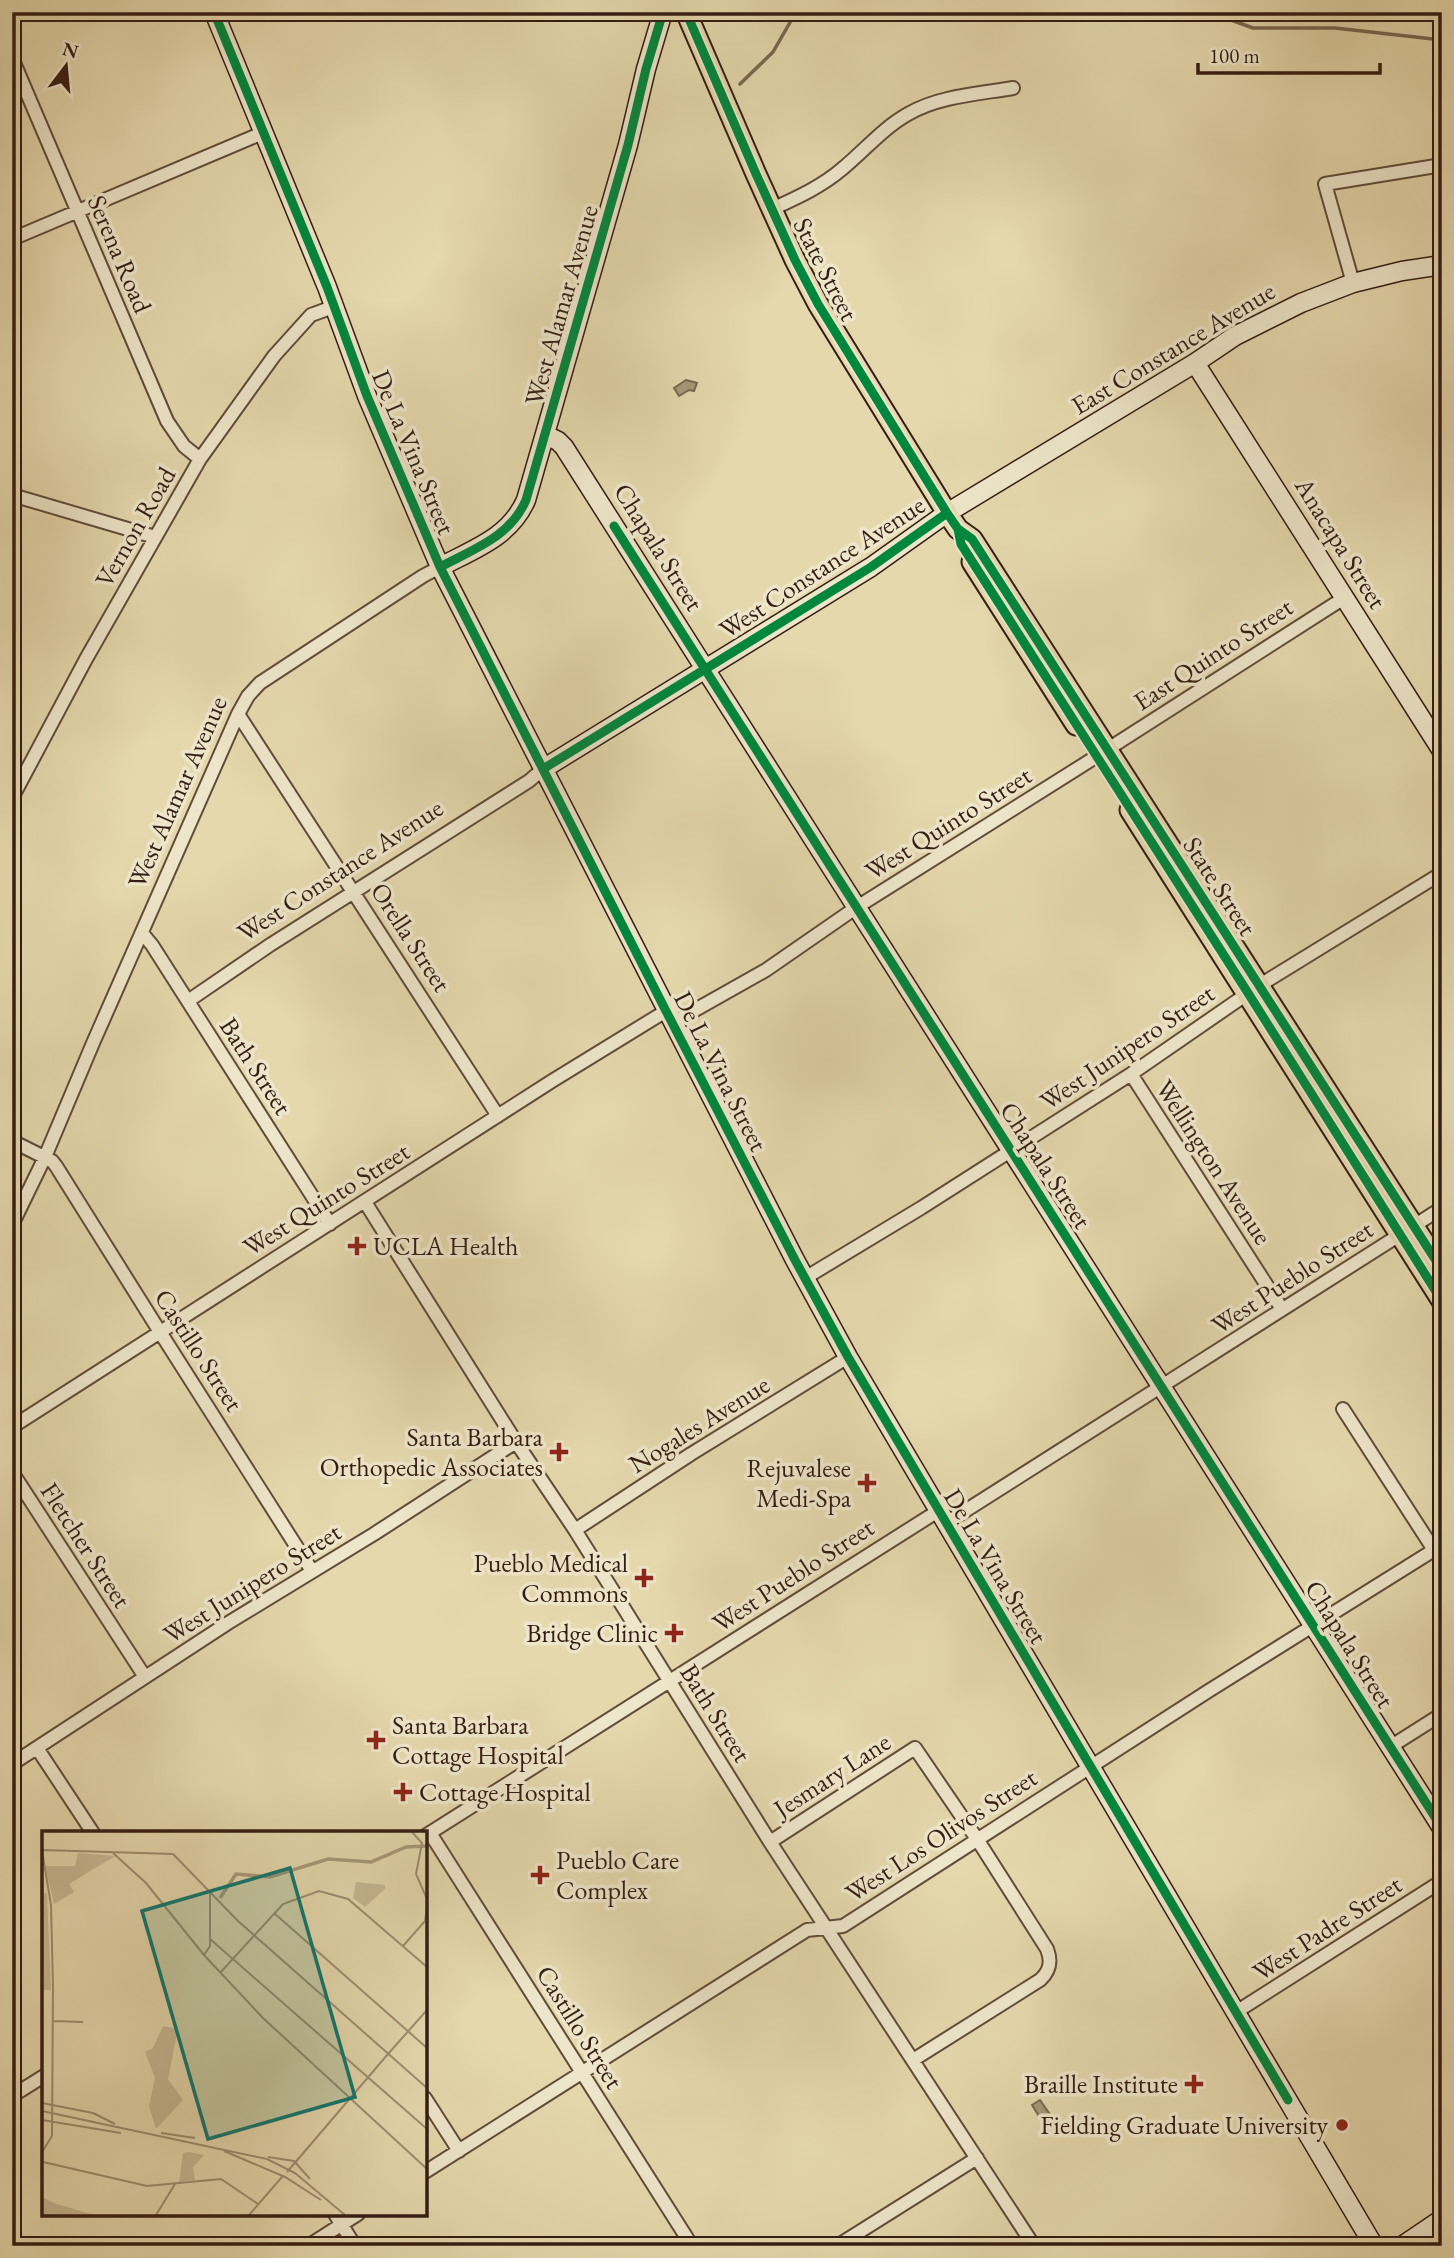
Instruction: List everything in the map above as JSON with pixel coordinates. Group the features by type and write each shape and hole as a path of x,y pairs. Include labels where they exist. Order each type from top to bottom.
{"main road":[{"name":"State Street","path":"686,12 795,260 830,325 947,513 958,529 972,539 1101,753 1406,1230 1442,1301"},
{"name":"State Street","path":"1406,1230 1442,1270"}],"street":[{"name":"De La Vina Street","path":"214,12 265,132 355,364 440,567 669,1017 848,1357 1374,2246"},
{"name":"West Alamar Avenue","path":"12,1225 45,1157 248,696 260,683 423,576 489,541 509,527 519,515 546,435 663,12"},
{"name":"Serena Road","path":"12,58 167,421 184,446 200,459"},
{"path":"772,209 810,191 840,171 889,127 908,114 940,101 1013,88"},
{"path":"12,239 265,132"},
{"path":"1353,283 1325,184 1442,165"},
{"name":"East Constance Avenue","path":"947,513 1268,318 1353,283 1442,265"},
{"name":"Vernon Road","path":"12,798 200,459 311,314 333,307"},
{"name":"Anacapa Street","path":"1195,363 1442,751"},
{"name":"Chapala Street","path":"546,435 564,447 1442,1828"},
{"path":"12,495 155,537"},
{"name":"West Constance Avenue","path":"187,1001 270,944 529,781 543,769 704,668 797,614 947,513"},
{"name":"East Quinto Street","path":"1101,753 1344,598"},
{"name":"Orella Street","path":"238,714 498,1116"},
{"name":"West Quinto Street","path":"12,1427 498,1116 669,1017 766,970 857,906 1101,753"},
{"name":"West Junipero Street","path":"805,1278 1012,1150 1131,1074 1254,989 1442,873"},
{"name":"Bath Street","path":"142,933 330,1224"},
{"name":"Wellington Avenue","path":"1131,1074 1282,1309"},
{"path":"12,1141 45,1157"},
{"name":"Castillo Street","path":"45,1157 56,1166 312,1570"},
{"name":"Bath Street","path":"365,1202 770,1842 1034,2246"},
{"name":"West Pueblo Street","path":"428,1835 669,1682 1163,1387 1442,1208"},
{"name":"Nogales Avenue","path":"575,1530 691,1454 848,1357"},
{"path":"1343,1409 1438,1547"},
{"name":"West Junipero Street","path":"12,1764 516,1442"},
{"name":"Fletcher Street","path":"12,1472 145,1678"},
{"name":"West Los Olivos Street","path":"427,2171 807,1930 843,1926 1438,1547"},
{"path":"1390,1747 1442,1714"},
{"path":"37,1748 92,1831"},
{"name":"Jesmary Lane","path":"770,1842 915,1748 977,1839 1047,1949 1050,1956 1049,1969 1040,1980 914,2060"},
{"name":"Castillo Street","path":"428,1835 692,2246"},
{"name":"West Padre Street","path":"1236,2012 1442,1881"},
{"path":"12,2096 42,2078"},
{"path":"427,2101 459,2151"},
{"path":"837,2246 976,2158"},
{"path":"308,2246 338,2219 355,2246"},
{"path":"1402,2246 1442,2219"}],"shaded area":[{"path":"686,380 697,383 694,391 689,390 679,396 674,388"},
{"path":"1040,2100 1051,2116 1042,2121 1032,2105"}],"waterway":[{"path":"740,84 773,52 796,12"},
{"path":"1209,12 1253,28 1335,28 1442,40"}],"cycle path":[{"path":"214,12 327,287 367,396 440,567 666,1011 848,1357 1288,2100"},
{"path":"440,567 501,533 511,524 526,500 628,145 663,12"},
{"path":"686,12 756,174 818,304 947,513 958,529 972,539 1442,1270"},
{"path":"543,769 871,567 947,513"},
{"path":"614,526 1442,1828"},
{"path":"958,529 961,544 1442,1301"}],"place":[{"name":"UCLA Health","path":"357,1246"},
{"name":"Santa Barbara Orthopedic Associates","path":"559,1452"},
{"name":"Rejuvalese Medi-Spa","path":"867,1483"},
{"name":"Pueblo Medical Commons","path":"644,1578"},
{"name":"Bridge Clinic","path":"674,1633"},
{"name":"Santa Barbara Cottage Hospital","path":"376,1740"},
{"name":"Cottage Hospital","path":"403,1792"},
{"name":"Pueblo Care Complex","path":"540,1875"},
{"name":"Braille Institute","path":"1194,2084"},
{"name":"Fielding Graduate University","path":"1342,2125"}]}
